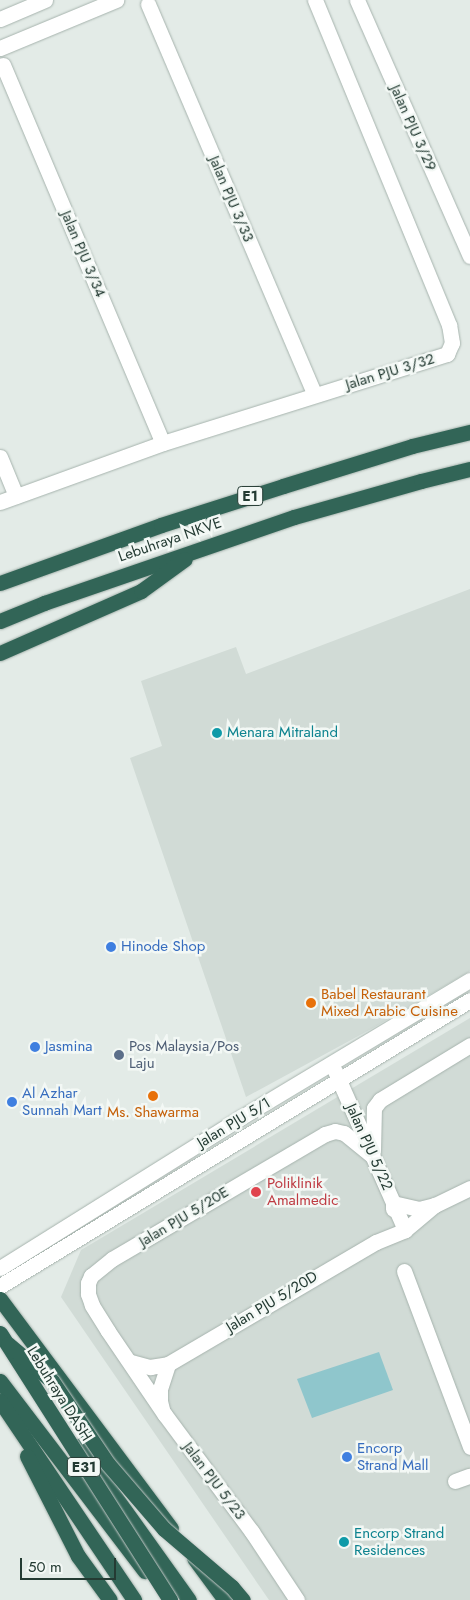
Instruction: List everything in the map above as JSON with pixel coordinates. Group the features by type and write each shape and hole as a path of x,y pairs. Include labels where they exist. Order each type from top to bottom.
{"highway":[{"name":"Lebuhraya NKVE","path":"0,583 161,525 282,486 412,446 470,432"},
{"name":"Lebuhraya NKVE","path":"0,621 44,603 294,517 470,469"},
{"path":"0,653 141,591 198,549"},
{"path":"0,1298 225,1600"},
{"path":"3,1339 121,1502 188,1600"},
{"path":"3,1339 52,1381 108,1464 164,1529 232,1587 243,1600"},
{"name":"Lebuhraya DASH","path":"3,1339 168,1600"},
{"path":"0,1381 168,1600"},
{"path":"0,1402 78,1556 110,1600"},
{"name":"E31","path":"0,1402 134,1600"}],"street":[{"path":"0,19 45,0"},
{"path":"0,48 116,0"},
{"name":"Jalan PJU 3/32","path":"0,502 163,443 314,394 432,360 446,354 452,343 449,325 316,0"},
{"name":"Jalan PJU 3/29","path":"357,0 470,256"},
{"name":"Jalan PJU 3/33","path":"148,4 314,394"},
{"name":"Jalan PJU 3/34","path":"3,65 163,443"},
{"path":"0,457 16,496"},
{"name":"Jalan PJU 5/1","path":"0,1268 470,980"},
{"name":"Jalan PJU 5/1","path":"0,1286 470,1000"},
{"path":"372,1156 374,1108 380,1100 470,1045"},
{"name":"Jalan PJU 5/22","path":"332,1064 405,1230"},
{"name":"Jalan PJU 5/20E","path":"131,1362 92,1306 88,1294 91,1276 112,1259 325,1134 335,1131 344,1133 372,1156"},
{"name":"Jalan PJU 5/20D","path":"376,1242 391,1225 393,1203 419,1210 435,1205 470,1188"},
{"name":"Jalan PJU 5/20D","path":"131,1362 150,1367 168,1364 376,1242 405,1230 435,1205"},
{"path":"404,1271 470,1447"},
{"name":"Jalan PJU 5/23","path":"131,1362 165,1415 252,1532 298,1600"},
{"path":"165,1415 160,1401 160,1389 168,1364"}],"shaded area":[{"path":"470,589 470,971 373,1028 246,1097 130,758 162,746 141,681 236,647 246,674"},
{"path":"470,1018 470,1600 269,1600 61,1297 81,1250"}],"water":[{"path":"379,1352 393,1390 312,1418 297,1379"}],"place":[{"name":"Menara Mitraland","path":"217,733"},
{"name":"Hinode Shop","path":"111,947"},
{"name":"Babel Restaurant Mixed Arabic Cuisine","path":"311,1003"},
{"name":"Jasmina","path":"35,1047"},
{"name":"Pos Malaysia/Pos Laju","path":"119,1055"},
{"name":"Ms. Shawarma","path":"153,1096"},
{"name":"Al Azhar Sunnah Mart","path":"12,1102"},
{"name":"Poliklinik Amalmedic","path":"256,1192"},
{"name":"Encorp Strand Mall","path":"347,1457"},
{"name":"Encorp Strand Residences","path":"344,1542"}]}
